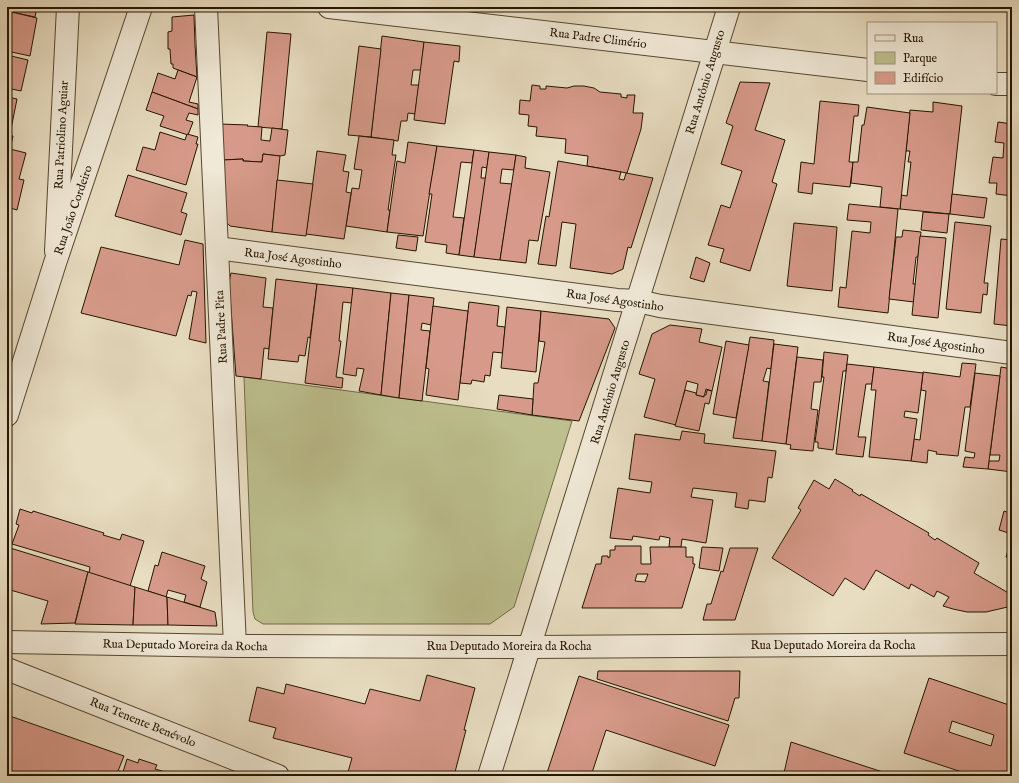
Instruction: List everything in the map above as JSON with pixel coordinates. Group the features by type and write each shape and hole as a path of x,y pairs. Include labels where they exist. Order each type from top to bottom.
{"street":[{"name":"Rua Patriolino Aguiar","path":"55,262 68,7"},
{"name":"Rua João Cordeiro","path":"7,415 55,262 141,7"},
{"name":"Rua Padre Pita","path":"206,7 235,646"},
{"name":"Rua Padre Climério","path":"329,7 867,70"},
{"name":"Rua Antônio Augusto","path":"489,776 638,301 714,51 729,7"},
{"path":"997,84 1012,84"},
{"name":"Rua José Agostinho","path":"217,248 617,300 638,301 660,306 1012,353"},
{"name":"Rua Deputado Moreira da Rocha","path":"7,642 235,646 530,647 1012,644"},
{"name":"Rua Tenente Benévolo","path":"7,669 278,776"}],"green space":[{"path":"244,377 572,421 514,607 490,624 263,624 255,619 253,612"}],"building":[{"path":"7,7 37,7 35,17 7,11"},
{"path":"7,11 37,18 30,56 7,51"},
{"path":"194,15 197,77 173,68 173,64 171,64 170,49 168,49 168,32 172,31 172,17"},
{"path":"267,32 291,34 282,129 258,127"},
{"path":"382,36 424,42 421,70 413,70 411,85 419,85 415,114 408,113 407,121 401,121 398,141 371,137"},
{"path":"424,42 460,46 459,62 454,61 445,124 414,120"},
{"path":"359,46 381,49 371,137 348,135"},
{"path":"7,55 28,60 21,91 7,88"},
{"path":"178,70 197,77 189,102 198,104 198,109 152,92 158,73 175,79"},
{"path":"740,82 770,83 755,130 785,140 772,182 777,184 750,271 720,262 724,249 708,245 721,205 730,208 742,171 721,164 733,126 726,123"},
{"path":"532,85 540,86 540,89 546,89 546,86 567,88 584,86 594,88 600,92 621,94 621,97 627,98 627,95 635,95 633,113 643,113 641,129 627,173 587,166 588,156 565,153 566,139 536,136 537,127 528,126 529,115 519,114 520,100 530,101"},
{"path":"152,92 198,109 198,115 189,113 186,120 193,122 188,135 160,126 164,116 146,110"},
{"path":"7,97 17,99 11,129 7,129"},
{"path":"820,101 859,105 858,116 854,116 849,162 853,162 850,187 813,183 812,194 798,192 801,162 814,164"},
{"path":"933,102 962,106 950,214 900,209 901,195 907,196 911,162 908,162 910,151 906,151 910,110 933,112"},
{"path":"867,107 910,113 900,209 880,207 882,187 851,183 853,162 858,162 862,125 864,125"},
{"path":"998,122 1012,124 1012,196 996,194 997,183 989,183 993,157 1003,158 1004,143 995,142"},
{"path":"220,124 262,127 261,140 270,141 272,128 288,130 285,155 280,156 263,154 262,162 243,161 243,159 222,160"},
{"path":"160,132 185,140 187,134 198,137 196,144 198,144 186,185 136,170 143,147 155,150"},
{"path":"7,135 13,136 10,149 26,153 19,179 24,180 17,210 7,207"},
{"path":"359,136 394,140 392,155 396,155 388,210 390,210 387,232 346,226 352,188 359,189 362,170 354,169"},
{"path":"408,142 437,146 423,236 387,232 397,161 405,163"},
{"path":"437,146 474,150 472,163 461,162 453,217 464,218 459,255 446,253 447,245 425,242 432,194 429,194"},
{"path":"474,150 489,152 487,168 482,167 481,178 486,178 474,257 459,255"},
{"path":"317,151 346,155 343,171 349,172 346,192 351,193 344,239 306,234"},
{"path":"489,152 516,155 514,170 502,169 500,183 512,184 500,260 474,257"},
{"path":"263,154 280,156 272,232 230,226 226,222 223,160 243,159 243,161 262,162"},
{"path":"516,155 526,157 525,168 550,172 538,241 529,240 526,263 500,260"},
{"path":"558,161 621,172 619,179 624,180 626,173 653,178 631,248 628,247 623,269 612,274 570,268 576,224 562,222 556,266 538,264 546,216 549,217"},
{"path":"128,175 187,193 181,212 187,214 181,235 115,216"},
{"path":"277,180 313,184 306,236 272,232"},
{"path":"952,194 987,198 984,218 950,214"},
{"path":"849,204 898,209 888,313 838,307 840,287 846,288 852,231 870,233 871,222 847,220"},
{"path":"923,212 949,214 947,233 921,230"},
{"path":"955,222 991,226 984,283 988,283 987,295 983,294 981,313 946,309"},
{"path":"794,223 837,227 832,291 787,286"},
{"path":"903,230 921,232 913,284 916,284 914,302 889,299 896,237 902,237"},
{"path":"398,235 418,237 416,251 396,248"},
{"path":"920,236 946,238 938,318 912,315"},
{"path":"1001,239 1012,240 1012,326 994,324"},
{"path":"185,240 203,244 206,343 189,339 197,292 192,291 191,296 188,295 176,336 81,313 101,247 179,265"},
{"path":"696,257 710,263 704,282 690,278"},
{"path":"231,273 266,278 263,307 273,308 269,349 264,348 261,379 236,376 229,283"},
{"path":"276,279 317,284 310,338 308,337 305,356 299,355 298,362 268,359"},
{"path":"317,284 353,288 352,303 343,302 339,341 341,341 336,377 343,378 342,388 305,383"},
{"path":"353,288 391,293 381,395 359,391 364,369 357,368 356,376 343,374"},
{"path":"391,293 409,295 399,398 381,395"},
{"path":"409,295 434,298 431,325 422,323 421,330 430,331 422,401 399,398"},
{"path":"469,302 499,306 497,326 505,327 503,353 493,352 490,376 485,375 484,382 472,380 471,384 460,383"},
{"path":"433,306 468,311 458,400 426,395 429,369 426,368"},
{"path":"507,307 541,311 536,372 501,368"},
{"path":"541,311 609,319 615,328 579,421 532,415 534,383 538,383 545,342 539,341"},
{"path":"670,325 702,329 699,342 722,347 712,391 706,389 704,397 696,395 698,384 687,381 676,425 644,417 655,379 639,374 652,334"},
{"path":"750,337 774,340 771,369 767,368 763,381 769,382 762,441 733,438"},
{"path":"726,341 749,345 736,418 713,414"},
{"path":"774,344 798,347 786,444 762,441"},
{"path":"824,352 848,355 846,371 843,371 833,450 818,448 818,442 815,442 824,377 822,377"},
{"path":"797,357 823,360 821,382 814,382 811,409 818,410 813,451 790,449 791,445 786,444"},
{"path":"962,363 976,364 970,407 965,407 958,456 936,454 937,452 928,450 927,463 911,461 914,439 920,440 926,391 921,390 923,372 960,377"},
{"path":"847,364 874,367 872,384 866,384 858,437 866,437 863,457 836,454"},
{"path":"874,367 923,373 918,413 905,411 904,417 917,419 911,461 869,457 876,390 871,390"},
{"path":"1001,367 1012,369 1012,472 988,469 989,461 999,461 1000,455 990,455"},
{"path":"975,373 1000,376 988,469 963,467 965,457 974,458 975,453 965,451"},
{"path":"685,390 704,397 707,390 712,391 709,404 705,403 699,431 675,426"},
{"path":"499,395 533,399 532,415 497,409"},
{"path":"682,431 705,434 704,443 776,451 772,478 768,477 765,502 749,500 748,509 735,507 737,493 693,488 691,497 713,500 706,543 682,539 681,547 669,547 670,538 660,536 659,540 633,536 632,540 610,538 618,488 650,493 652,482 629,479 635,434 680,440"},
{"path":"835,479 860,496 861,494 929,533 928,535 935,540 937,538 979,563 974,573 1012,595 1012,606 986,612 967,612 953,609 943,606 949,597 937,591 934,597 911,584 909,589 876,570 864,590 845,578 833,596 772,558 801,510 798,508 814,480 829,489"},
{"path":"20,509 32,513 33,511 104,533 103,535 120,540 122,534 144,541 130,586 89,573 90,567 12,544 19,525 16,524"},
{"path":"1004,511 1012,514 1012,534 999,530"},
{"path":"1012,538 1012,559 1006,557"},
{"path":"615,546 641,546 641,564 651,564 650,547 686,547 686,557 693,557 693,564 695,564 682,608 582,608 596,564 601,564 602,556 608,556 608,558 610,557 610,550 615,550","holes":["637,574 648,574 645,582 635,581"]},
{"path":"7,547 88,572 75,623 41,624 48,601 7,589"},
{"path":"702,547 723,548 719,571 699,568"},
{"path":"730,548 758,548 735,620 703,620 707,604 711,604 721,571 723,572"},
{"path":"162,552 205,566 201,579 207,582 200,607 184,602 186,595 168,590 166,597 148,591 155,565 158,566"},
{"path":"88,572 135,587 133,625 75,624"},
{"path":"135,587 167,597 168,625 133,625"},
{"path":"167,597 215,612 217,626 168,625"},
{"path":"598,671 740,671 739,698 735,698 728,721 597,679"},
{"path":"427,675 475,688 454,776 363,776 348,772 352,758 273,738 276,728 249,721 257,687 284,694 286,684 365,704 370,689 420,701"},
{"path":"579,676 729,725 715,766 606,730 591,776 546,776"},
{"path":"929,678 1012,706 1012,776 974,776 904,753","holes":["952,721 994,735 991,746 949,732"]},
{"path":"7,715 124,756 116,776 7,776"},
{"path":"791,742 895,776 785,776 786,774 784,773"},
{"path":"127,759 138,763 139,759 157,765 155,769 179,776 117,776 119,771 123,772"}]}
